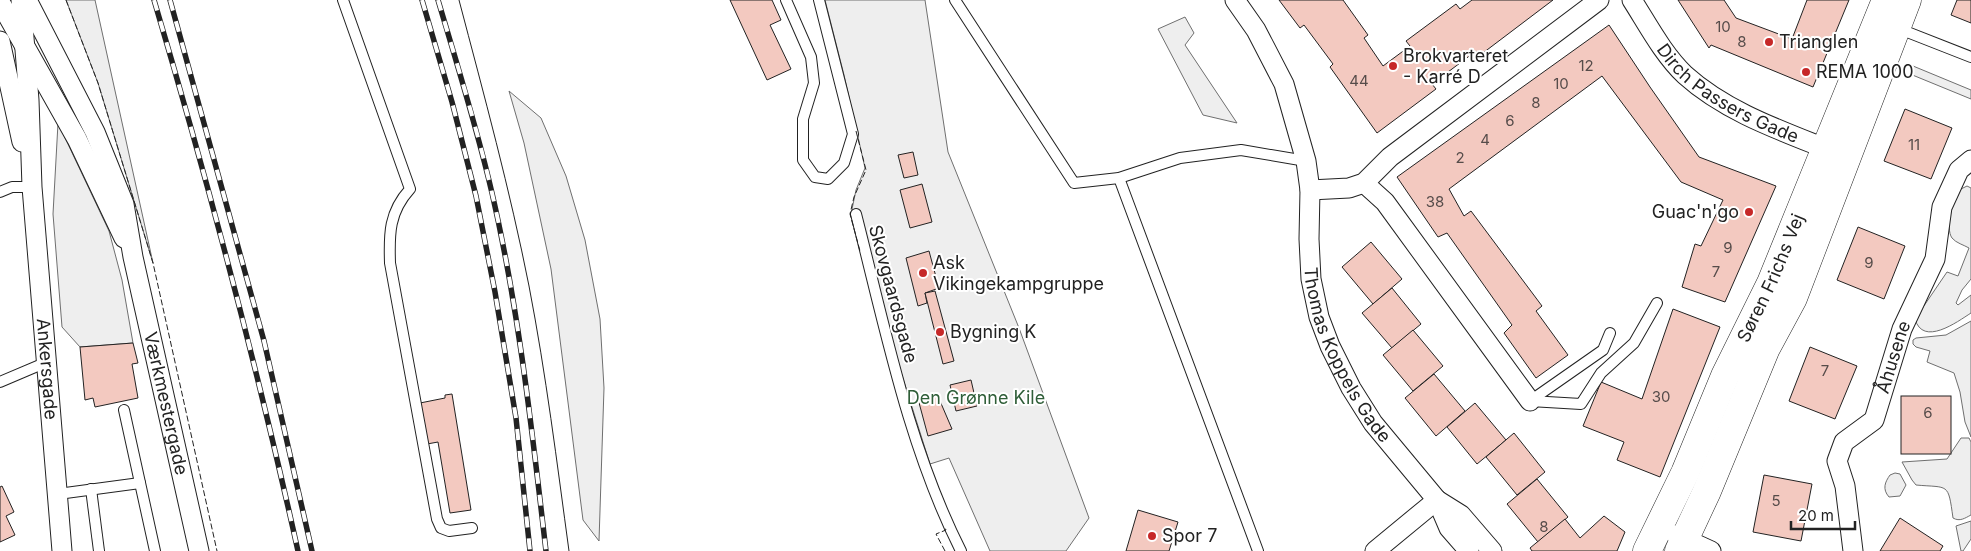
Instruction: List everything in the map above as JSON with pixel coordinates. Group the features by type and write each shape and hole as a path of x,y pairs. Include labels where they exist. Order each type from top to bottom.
{"street":[{"name":"Ankersgade","path":"21,0 30,100 32,187 62,551"},
{"name":"Værkmestergade","path":"26,0 95,132 124,204 133,257 199,551"},
{"name":"Thomas Koppels Gade","path":"1235,0 1256,30 1284,84 1306,161 1310,190 1308,239 1311,279 1319,318 1330,346 1351,388 1373,422 1438,500 1462,515 1492,551"},
{"path":"1310,190 1349,188 1364,183 1390,157 1600,0"},
{"name":"Dirch Passers Gade","path":"1632,0 1666,52 1684,74 1702,89 1746,115 1837,152"},
{"name":"Søren Frichs Vej","path":"1682,545 1707,491 1766,348 1793,298 1886,0"},
{"name":"Søren Frichs Vej","path":"1647,551 1685,473 1725,376 1837,152 1907,0"},
{"name":"Værkmestergade","path":"0,2 77,139 133,257"},
{"name":"Ankersgade","path":"0,41 32,187"},
{"name":"Åhusene","path":"1853,551 1845,486 1837,462 1844,442 1874,420 1902,329 1935,259 1942,207 1959,170 1971,160"},
{"path":"1364,183 1385,202 1530,401"},
{"name":"Thomas Koppels Gade","path":"1438,500 1449,528 1469,551"},
{"path":"1375,551 1438,500"},
{"path":"1659,526 1682,545 1711,551"}],"lane":[{"path":"343,0 410,188 391,219 389,235 390,263 437,519 442,528 449,531 472,528"},
{"path":"786,0 811,57 814,83 803,120 803,160 815,177 828,179 844,163 853,134 819,0"},
{"path":"955,0 1074,183 1119,178 1180,158 1241,150 1306,161"},
{"path":"1896,27 1971,57"},
{"path":"1119,178 1258,551"},
{"path":"0,192 12,186 32,187"},
{"name":"Skovgaardsgade","path":"856,214 910,419 927,471 950,529 961,551"},
{"path":"1530,401 1581,404 1602,373 1634,342 1657,303"},
{"path":"1530,401 1603,350 1610,333"},
{"path":"0,382 47,362"},
{"path":"124,410 155,551"},
{"path":"58,494 140,482"},
{"path":"92,489 99,551"}],"green space":[{"path":"66,0 95,0 153,263 98,83"},
{"name":"Den Grønne Kile","path":"825,0 925,0 948,152 1019,328 1089,518 1066,551 990,551 949,458 930,464 851,214 856,190 865,168"},
{"path":"1185,17 1194,33 1185,45 1237,123 1203,115 1158,29"},
{"path":"1913,66 1971,90 1971,99 1910,74"},
{"path":"509,91 541,118 566,176 585,240 600,319 604,388 599,541 583,520 551,269 524,143"},
{"path":"58,123 109,231 122,280 133,343 80,347 62,327 53,214"},
{"path":"1967,186 1971,188 1971,279 1962,290 1956,303 1958,305 1971,295 1971,313 1941,330 1925,331 1919,327 1915,319 1947,272 1958,276 1969,248 1952,238 1949,228 1957,191"},
{"path":"1971,321 1971,437 1965,422 1960,392 1954,373 1927,362 1930,351 1916,347 1913,344 1913,340 1916,338 1946,335"},
{"path":"1961,438 1969,438 1971,442 1971,515 1958,520 1953,518 1950,498 1945,489 1935,486 1916,485 1902,462 1947,459"},
{"path":"1900,474 1906,485 1900,496 1889,497 1885,488 1886,483 1890,475"},
{"path":"1971,521 1971,539 1963,551 1961,551 1956,526"}],"building":[{"path":"730,0 772,0 781,20 770,25 791,69 767,80"},
{"name":"Brokvarteret - Karré D","path":"1279,0 1343,0 1368,35 1364,38 1383,66 1410,46 1406,41 1456,4 1460,9 1472,0 1553,0 1479,56 1476,51 1432,84 1436,89 1377,133 1330,67 1333,64 1304,25 1300,28"},
{"name":"Trianglen","path":"1678,0 1724,0 1736,18 1792,39 1807,0 1849,0 1813,87 1711,45 1709,48"},
{"path":"1957,0 1971,0 1971,23 1951,15"},
{"path":"1609,25 1699,157 1776,186 1725,302 1682,287 1695,244 1701,246 1723,200 1681,182 1602,76 1449,189 1464,216 1471,211 1542,306 1536,311 1568,355 1536,378 1504,333 1512,325 1447,233 1438,237 1397,177"},
{"path":"1905,109 1952,128 1931,179 1884,161"},
{"path":"913,152 918,175 904,178 898,155"},
{"path":"922,184 932,222 910,228 900,190"},
{"path":"1858,227 1905,246 1884,299 1837,280"},
{"path":"1371,242 1402,279 1373,304 1342,267"},
{"name":"Ask Vikingekampgruppe","path":"929,251 939,288 925,293 927,303 918,306 906,258"},
{"path":"1392,288 1421,324 1392,348 1362,313"},
{"name":"Bygning K","path":"935,291 954,361 943,364 925,293"},
{"path":"1673,309 1720,327 1660,477 1617,460 1624,442 1583,426 1601,382 1642,399"},
{"path":"1413,330 1443,366 1413,391 1383,355"},
{"path":"133,343 138,363 132,364 138,398 95,407 93,398 85,400 80,347"},
{"path":"1810,347 1857,366 1835,419 1789,401"},
{"path":"1434,374 1465,411 1436,436 1405,398"},
{"path":"971,380 977,406 956,411 950,385"},
{"path":"452,394 471,510 450,513 438,442 427,444 420,403 445,398 445,395"},
{"path":"937,394 952,429 928,436 918,399"},
{"path":"1901,396 1951,396 1951,454 1901,454"},
{"path":"1475,403 1506,440 1477,464 1447,427"},
{"path":"1514,433 1545,472 1517,495 1486,457"},
{"path":"1764,475 1812,484 1801,541 1753,532"},
{"path":"1537,479 1568,517 1538,542 1507,504"},
{"path":"2,486 14,512 6,516 15,535 0,542 0,487"},
{"name":"Spor 7","path":"1138,510 1178,522 1169,551 1126,551"},
{"path":"1604,516 1625,532 1617,551 1532,551 1530,548 1565,519 1580,538"},
{"path":"1900,518 1943,546 1940,551 1880,551"}],"tram line":[{"path":"459,0 522,250 546,385 569,551"}],"railway":[{"path":"154,0 231,274 266,412 298,551"},
{"path":"170,0 264,341 312,551"},
{"path":"422,0 452,102 476,196 495,292 516,418 530,551"},
{"path":"438,0 480,144 510,281 524,371 546,551"}],"fence":[{"path":"66,0 98,83 153,263 217,551"},
{"path":"856,131 866,170 854,197 850,214 860,251"},
{"path":"945,528 946,530 936,534 945,551"}],"place":[{"name":"Trianglen","path":"1769,42"},
{"name":"Brokvarteret - Karré D","path":"1393,66"},
{"name":"REMA 1000","path":"1806,72"},
{"name":"Guac'n'go","path":"1749,212"},
{"name":"Ask Vikingekampgruppe","path":"923,273"},
{"name":"Bygning K","path":"940,332"},
{"name":"Spor 7","path":"1152,536"}]}
